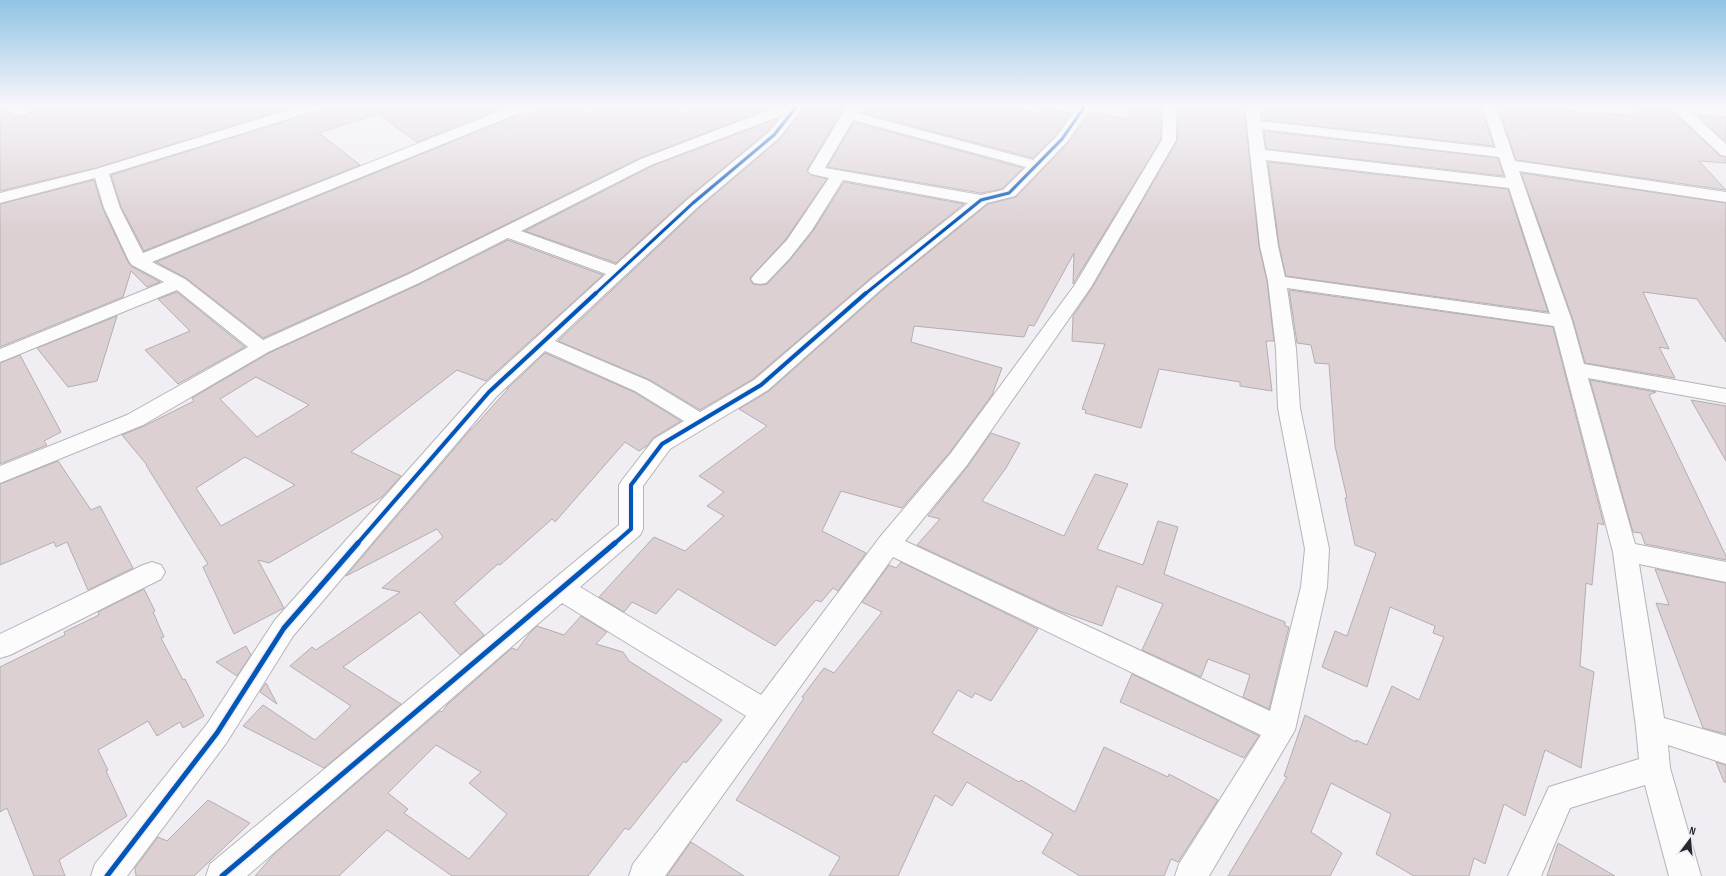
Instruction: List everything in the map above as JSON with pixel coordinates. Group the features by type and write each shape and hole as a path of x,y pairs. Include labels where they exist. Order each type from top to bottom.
{"street":[{"path":"0,198 101,172 183,147"},
{"path":"138,261 422,147"},
{"path":"0,475 135,420 261,348 413,279 646,162 685,147"},
{"path":"107,876 217,733 284,628 489,392 693,203 760,147"},
{"path":"830,147 816,171 981,200 1009,193 1054,147"},
{"path":"971,147 1035,166"},
{"path":"645,876 889,544 959,459 1082,287 1165,147"},
{"path":"1191,876 1280,730 1314,587 1317,549 1289,408 1286,349 1277,282 1269,246 1256,147"},
{"path":"1407,147 1510,168 1723,200"},
{"path":"1503,147 1562,321 1625,552 1651,726 1655,768 1685,876"},
{"path":"1257,154 1510,168"},
{"path":"101,172 112,208 138,261 179,283 261,348"},
{"path":"760,278 778,263 799,237 838,176"},
{"path":"222,876 561,590 631,529 631,485 662,444 761,385 879,282 981,200"},
{"path":"507,232 618,272"},
{"path":"1277,282 1562,321"},
{"path":"0,356 179,283"},
{"path":"542,343 642,386 700,421"},
{"path":"1574,369 1726,396"},
{"path":"889,544 1280,730"},
{"path":"1625,552 1726,572"},
{"path":"0,647 152,572"},
{"path":"561,590 765,712"},
{"path":"1651,726 1726,750"},
{"path":"1524,876 1560,798 1655,768"}],"building":[{"path":"0,147 164,147 96,168 0,191"},
{"path":"202,147 337,147 360,165 144,251 121,207 111,175"},
{"path":"439,147 669,147 640,158 406,274 263,338 186,278 156,262"},
{"path":"702,147 749,147 686,199 616,263 525,231 652,166"},
{"path":"771,147 821,147 807,170 811,175 827,179 786,239 750,278 753,284 760,285 767,284 790,260 813,231 844,182 964,204 872,277 753,379 700,410 650,380 558,341 700,207"},
{"path":"839,147 945,147 1023,168 1002,189 981,193 827,167"},
{"path":"991,147 1044,147 1033,158"},
{"path":"1064,147 1157,147 1073,284 1074,253 1034,326 1029,325 1024,337 914,326 911,342 1002,368 992,395 950,452 902,508 841,491 822,531 866,553 838,591 833,588 821,602 816,600 775,646 678,589 656,614 632,602 624,612 599,597 654,537 685,551 724,516 707,506 724,492 699,476 767,426 739,409 769,391 886,287 988,204 1016,197"},
{"path":"1174,147 1248,147 1259,246 1267,281 1274,341 1266,341 1272,391 1240,386 1240,382 1159,369 1141,428 1085,413 1086,410 1082,409 1105,344 1072,341 1073,316 1092,288"},
{"path":"1266,147 1402,147 1498,158 1504,176 1266,149"},
{"path":"1512,147 1710,147 1720,156 1726,157 1726,163 1699,161 1726,190 1516,160"},
{"path":"1268,162 1508,189 1548,312 1286,276 1279,246"},
{"path":"1521,173 1726,203 1726,342 1697,299 1643,292 1669,349 1659,347 1675,378 1585,363 1573,320"},
{"path":"94,180 103,209 128,262 131,266 160,282 147,287 131,271 123,297 0,347 0,204"},
{"path":"508,240 603,275 486,381 457,370 351,452 401,476 382,497 269,563 258,560 284,608 234,634 203,567 208,564 147,465 122,435 144,426 194,401 192,398 269,353 420,284","holes":["256,377 309,405 257,437 220,399","245,457 295,485 221,526 196,488"]},
{"path":"1289,290 1553,327 1604,525 1598,523 1592,585 1586,583 1580,666 1594,672 1581,768 1545,750 1525,816 1504,804 1485,864 1474,858 1469,876 1414,876 1376,854 1391,814 1331,783 1311,832 1342,853 1330,876 1228,876 1287,777 1284,776 1305,715 1356,742 1356,740 1367,745 1392,686 1419,700 1444,637 1433,633 1435,626 1390,607 1367,687 1322,667 1335,631 1347,636 1376,553 1355,545 1345,498 1347,498 1335,446 1329,364 1315,363 1311,345 1297,343"},
{"path":"177,292 245,347 178,384 145,350 190,331 158,299"},
{"path":"117,316 97,381 68,387 37,348"},
{"path":"545,353 634,392 681,421 653,438 648,445 639,451 625,442 555,522 552,519 454,603 484,635 460,655 420,612 343,667 401,704 324,768 243,726 263,705 315,740 351,706 290,666 312,647 316,650 400,592 382,588 443,537 437,529 346,576 471,429 507,389"},
{"path":"20,355 61,432 44,441 47,445 0,464 0,363"},
{"path":"1590,380 1656,392 1649,395 1726,556 1726,560 1645,544 1641,533 1633,532"},
{"path":"1691,400 1726,406 1726,461"},
{"path":"991,433 1020,443 1006,468 982,501 1064,536 1095,474 1128,484 1097,549 1143,565 1158,521 1178,527 1164,574 1285,622 1285,626 1289,627 1269,709 1243,697 1250,675 1208,659 1201,677 1142,650 1163,604 1117,586 1102,626 1059,611 917,545 940,519 928,516 968,466"},
{"path":"58,461 91,510 100,506 133,568 88,590 67,542 56,547 54,542 0,565 0,484"},
{"path":"901,562 1038,629 991,701 975,693 972,698 958,690 932,733 1019,782 1021,780 1075,812 1104,747 1168,777 1169,774 1218,800 1178,862 1171,859 1164,876 1080,876 1042,853 1053,834 967,782 952,806 935,795 898,876 829,876 840,857 736,800 804,698 802,697 824,668 834,673 882,612 862,602 889,565 896,568"},
{"path":"1655,569 1726,583 1726,734 1703,728 1656,603 1669,605"},
{"path":"144,589 155,611 153,612 164,637 161,638 183,680 185,679 204,716 183,728 180,722 157,736 148,721 98,750 127,816 59,860 65,876 34,876 7,808 0,812 0,667 65,635 64,632 99,615 98,612"},
{"path":"581,616 607,632 596,644 623,652 629,661 722,720 686,763 684,761 629,830 625,828 588,876 452,876 387,830 339,876 255,876 276,852 440,711 442,712 447,705 512,648 517,650 537,626 564,635","holes":["436,745 481,772 469,783 507,814 469,859 404,813 408,809 388,793"]},
{"path":"246,646 251,655 237,676 216,662"},
{"path":"1132,674 1259,736 1244,758 1120,702"},
{"path":"266,683 277,704 260,692"},
{"path":"1716,762 1726,765 1726,782 1724,782"},
{"path":"208,800 250,823 194,876 136,876 135,868 158,837 167,841"},
{"path":"691,842 744,876 667,876"},
{"path":"1558,843 1615,876 1547,876"}],"cycle path":[{"path":"107,876 217,733 284,628 489,392 693,203 760,147"},
{"path":"222,876 631,529 631,485 662,444 761,385 879,282 981,200 1009,193 1054,147"}]}
